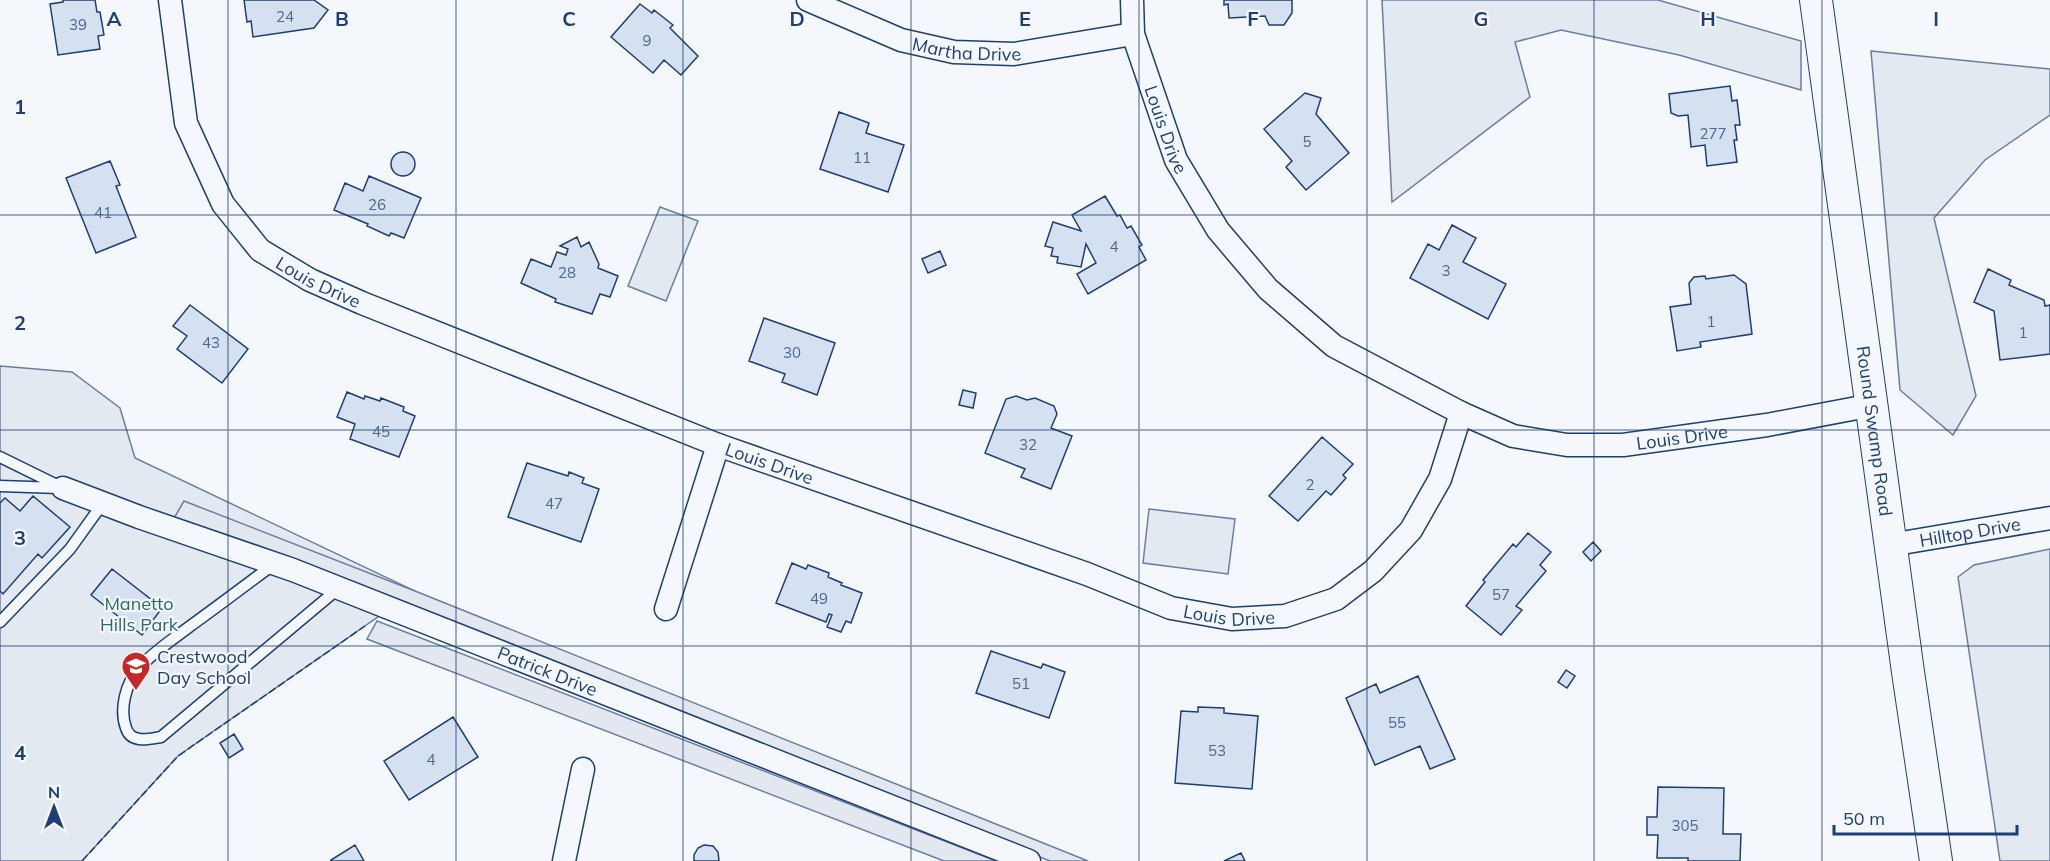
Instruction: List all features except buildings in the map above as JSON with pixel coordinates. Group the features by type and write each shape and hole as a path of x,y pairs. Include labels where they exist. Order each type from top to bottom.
{"street":[{"name":"Louis Drive","path":"170,0 186,123 223,204 260,250 310,280 362,303 718,445 1087,574 1171,608 1232,619 1284,616 1336,599 1373,571 1411,530 1440,479 1461,413"},
{"name":"Martha Drive","path":"808,0 900,40 954,52 1014,54 1133,34"},
{"name":"Louis Drive","path":"1132,0 1133,34 1176,160 1218,230 1268,289 1334,346 1461,413 1513,436 1567,445 1623,445 1767,425 1873,405"},
{"name":"Round Swamp Road","path":"1816,0 1873,405 1890,545 1936,861"},
{"path":"666,609 718,445"},
{"name":"Patrick Drive","path":"63,488 339,588 1029,861"},
{"name":"Hilltop Drive","path":"1890,545 2050,518"},
{"path":"564,861 583,770"}],"lane":[{"path":"0,457 63,488"},
{"path":"0,486 63,488"},
{"path":"0,622 70,549 103,503"},
{"path":"275,564 157,651 139,668 129,684 124,699 124,719 127,731 132,737 144,740 161,737 339,588"}],"green space":[{"path":"1382,0 1658,0 1801,41 1801,90 1679,55 1561,30 1515,42 1530,97 1392,202"},
{"path":"1871,51 2050,69 2050,115 1985,160 1934,218 1976,396 1953,435 1900,390"},
{"path":"660,207 698,221 666,301 628,286"},
{"name":"Manetto Hills Park","path":"0,366 72,372 120,408 135,458 415,591 178,756 82,861 0,861"},
{"path":"1149,509 1235,519 1228,574 1143,563"},
{"path":"2050,549 2050,861 2000,861 1958,577 1974,565"}],"shaded area":[{"path":"184,501 415,591 1088,861 1050,861 174,518"},
{"path":"377,621 996,861 944,861 367,639"}],"fence":[{"path":"82,861 178,756 365,626"}],"place":[{"name":"Crestwood Day School","path":"136,692"}]}
